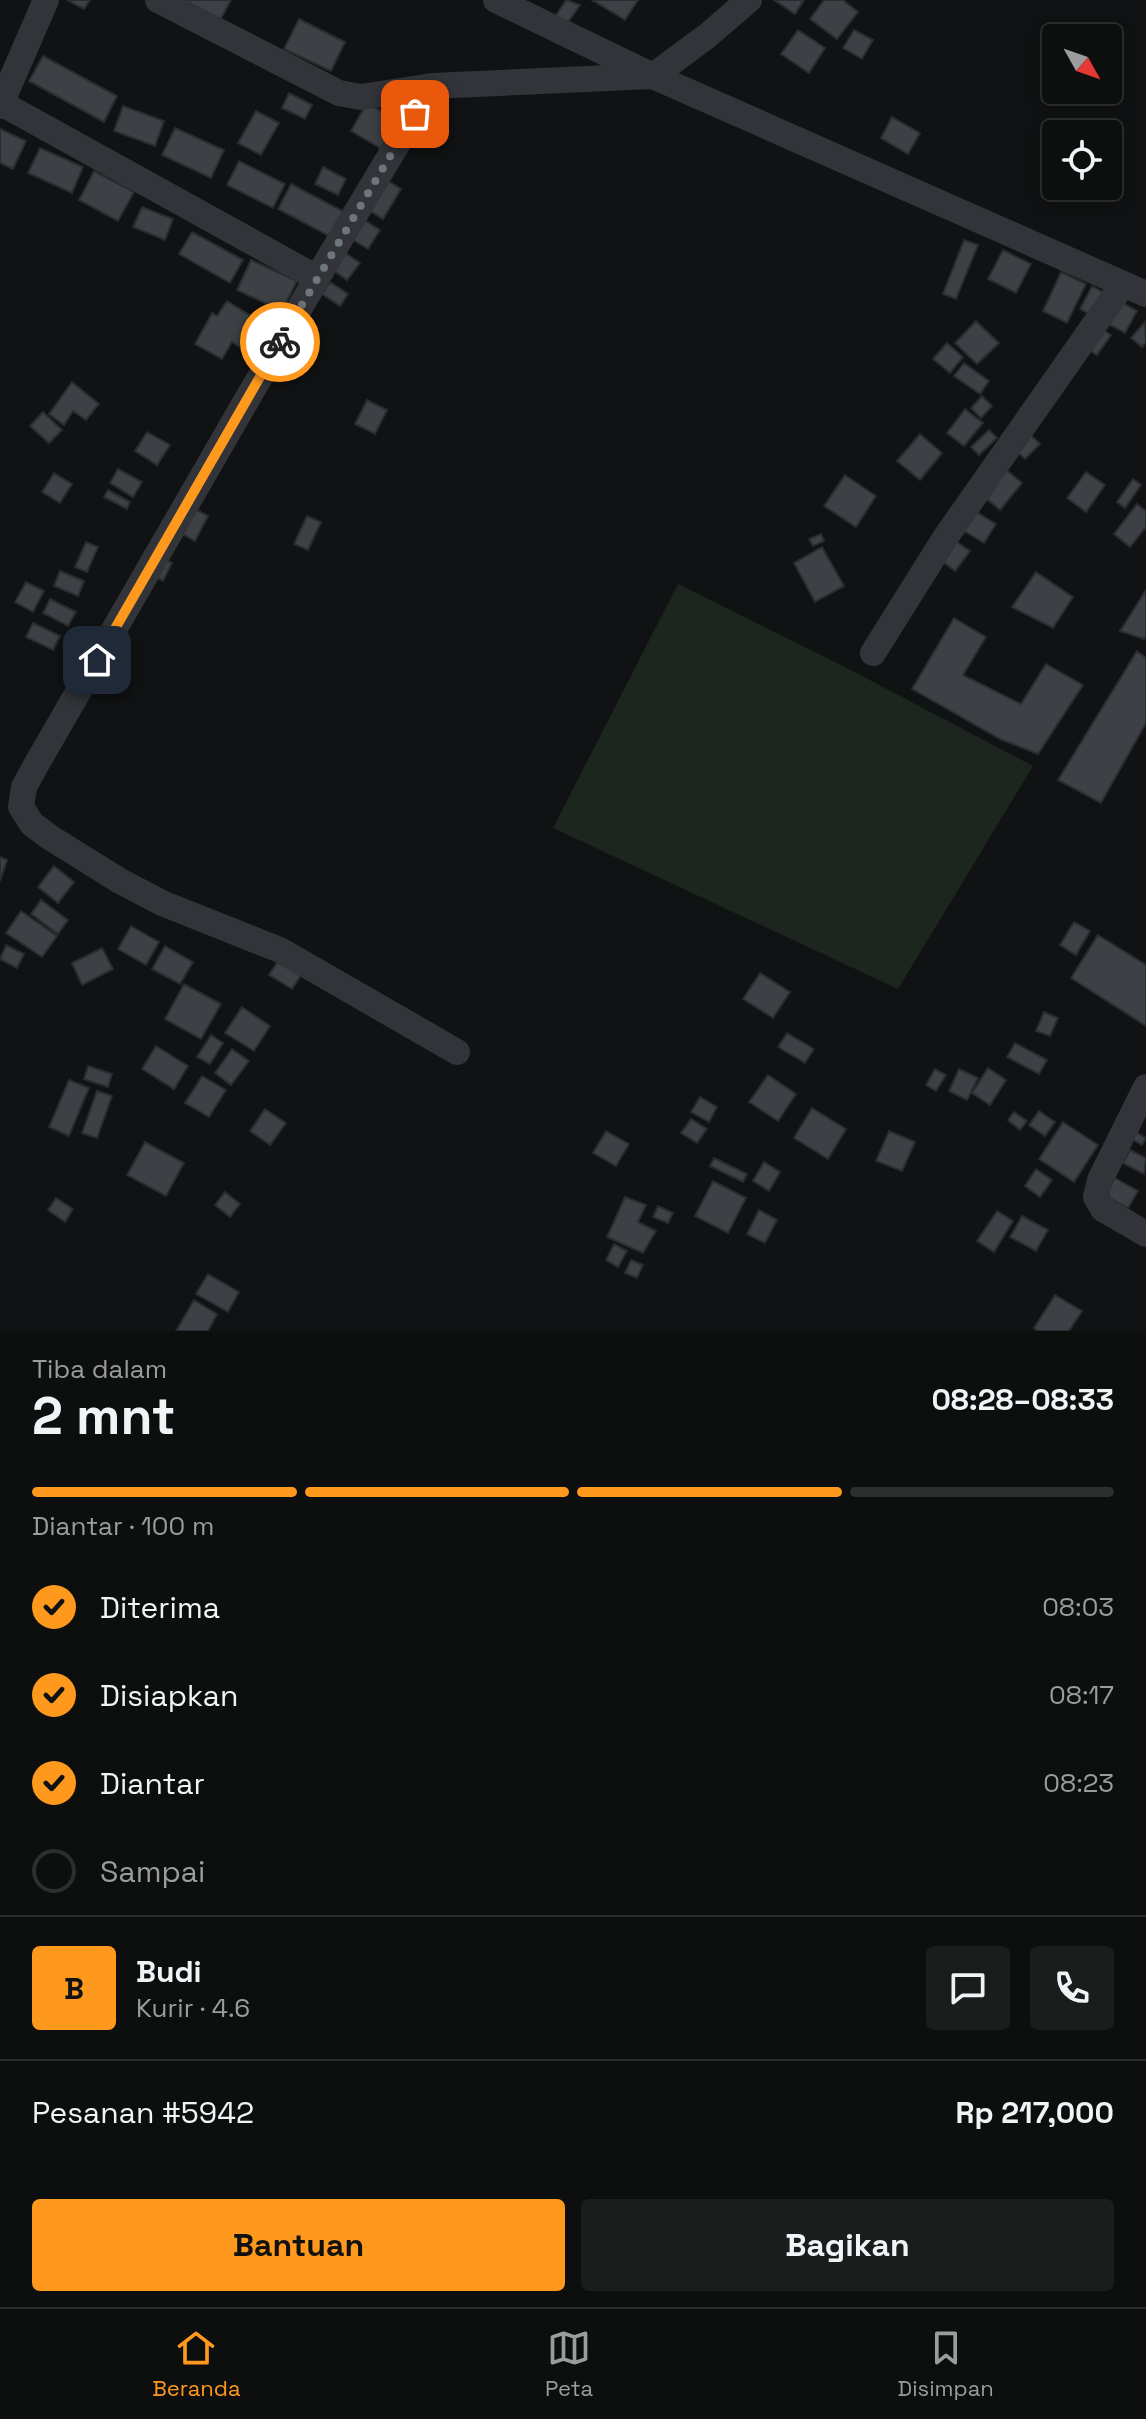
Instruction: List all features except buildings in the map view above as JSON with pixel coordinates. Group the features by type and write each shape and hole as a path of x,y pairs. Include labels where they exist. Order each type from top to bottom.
{"street":[{"path":"46,0 1,104 317,278"},
{"path":"158,0 339,93 361,97 432,86 653,76 749,0"},
{"path":"496,0 653,76 1134,289 945,538 873,653"},
{"path":"432,86 317,278 36,765 24,787 21,807 32,824 120,881 162,903 280,950 457,1052"},
{"path":"1146,1087 1100,1180 1096,1197 1103,1209 1146,1234"}],"shaded area":[{"path":"678,584 1033,766 898,989 553,828"}],"way so far":[{"path":"280,342 415,114"}],"route":[{"path":"97,660 280,342"}]}
